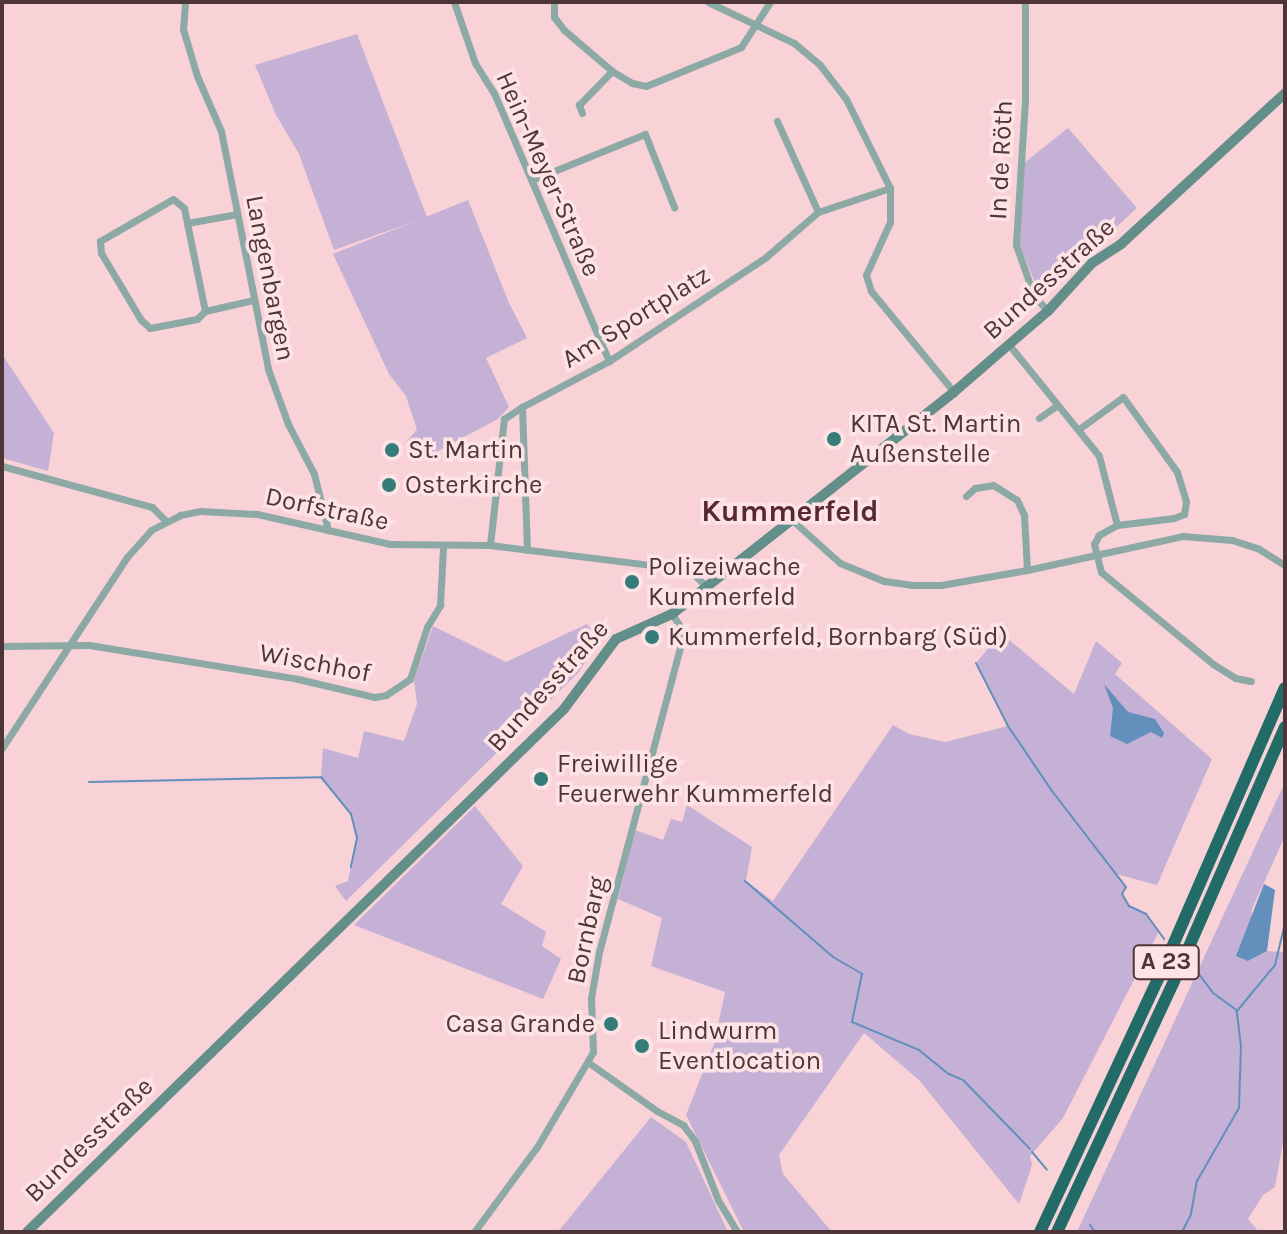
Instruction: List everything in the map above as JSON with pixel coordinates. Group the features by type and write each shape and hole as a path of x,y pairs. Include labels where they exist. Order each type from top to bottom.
{"highway":[{"name":"A 23","path":"1040,1232 1173,947 1285,688"},
{"name":"A 23","path":"1057,1232 1168,996 1285,727"}],"street":[{"name":"Langenbargen","path":"185,2 183,29 197,76 221,131 253,300 275,394 314,474 328,530"},
{"name":"Hein-Meyer-Straße","path":"454,2 475,63 494,93 609,361"},
{"path":"554,2 554,17 564,30 612,71 632,83 646,86 741,47 770,2"},
{"path":"708,2 723,4 794,43 820,65 846,99 890,188 890,222 866,275 871,291 954,392"},
{"name":"In de Röth","path":"1025,2 1025,100 1016,245 1034,296 1048,311"},
{"path":"579,105 612,71"},
{"name":"Bundesstraße","path":"27,1232 564,709 616,639 672,614 954,392 1010,346 1048,311 1092,263 1121,244 1285,93"},
{"path":"777,121 818,212"},
{"path":"532,180 645,134 674,207"},
{"name":"Am Sportplatz","path":"522,407 609,361 766,257 818,212 890,188"},
{"path":"205,311 184,208 173,199 104,236 99,247 145,326 157,328 197,319 205,311 253,300"},
{"path":"187,223 237,214"},
{"path":"1010,346 1099,456 1117,525"},
{"path":"1079,429 1123,397 1177,472 1186,502 1184,514 1174,518 1117,525 1099,535 1094,544 1101,572 1213,664 1235,678 1251,681"},
{"path":"1039,418 1056,406"},
{"path":"490,545 504,419 522,407"},
{"path":"522,407 527,550"},
{"path":"2,466 152,507 165,520 127,557 2,748"},
{"path":"966,496 975,488 993,485 1017,500 1024,515 1027,570"},
{"name":"Dorfstraße","path":"165,520 200,511 257,514 390,544 443,547 490,545 690,571 706,586"},
{"path":"792,520 840,563 884,581 941,585 1183,536 1209,536 1259,549 1285,565"},
{"name":"Wischhof","path":"2,646 70,644 298,679 359,695 386,695 410,679 427,627 437,615 443,547"},
{"name":"Bornbarg","path":"474,1232 537,1147 589,1063 594,1033 591,998 599,952 684,632 672,614"},
{"path":"589,1063 683,1125 695,1141 718,1200 737,1232"}],"shaded area":[{"path":"357,34 427,217 334,250 299,154 276,115 255,65"},
{"path":"1068,128 1137,208 1041,297 1019,244 1024,163"},
{"path":"468,200 509,303 527,338 486,358 509,407 498,419 417,462 407,441 417,430 406,396 389,374 333,254"},
{"path":"2,354 54,433 48,471 2,458"},
{"path":"587,624 599,640 579,672 346,901 335,886 348,881 357,838 351,814 321,777 323,748 358,758 364,731 404,741 417,704 414,680 433,626 506,662"},
{"path":"1001,633 1074,694 1096,641 1122,663 1115,674 1212,759 1157,885 1116,874 1126,887 1122,894 1129,906 1146,914 1158,933 1063,1118 1030,1156 1032,1165 1019,1204 919,1080 864,1033 779,1155 783,1174 832,1232 744,1232 686,1115 714,1044 725,992 651,966 662,918 618,899 635,830 663,840 671,819 682,822 687,805 752,847 746,881 773,901 893,725 909,734 945,742 1008,726 976,663"},
{"path":"1285,782 1285,836 1252,909 1248,961 1267,951 1285,952 1285,1131 1275,1187 1263,1195 1248,1219 1259,1232 1077,1232"},
{"path":"475,806 523,866 501,904 546,932 542,946 561,959 543,999 354,925"},
{"path":"651,1117 686,1142 728,1232 558,1232"}],"water":[{"path":"1104,684 1128,712 1155,719 1164,733 1162,738 1151,732 1127,744 1110,736 1113,708"},
{"path":"1264,884 1275,890 1267,951 1248,961 1236,956"}],"waterway":[{"path":"976,663 1008,726 1052,791 1126,887 1122,894 1129,906 1146,914 1164,939"},
{"path":"89,782 321,777 351,814 357,838 351,867"},
{"path":"745,881 833,957 862,974 852,1022 919,1050 949,1074 963,1080 1030,1149"},
{"path":"1182,1232 1191,1214 1197,1181 1239,1108 1241,1046 1237,1011 1275,965 1285,923"},
{"path":"1192,965 1213,993 1236,1010"},
{"path":"1032,1152 1047,1170"},
{"path":"1090,1225 1095,1232"}],"place":[{"name":"KITA St. Martin Außenstelle","path":"834,439"},
{"name":"St. Martin","path":"392,450"},
{"name":"Osterkirche","path":"389,485"},
{"name":"Polizeiwache Kummerfeld","path":"632,582"},
{"name":"Kummerfeld, Bornbarg (Süd)","path":"652,637"},
{"name":"Freiwillige Feuerwehr Kummerfeld","path":"541,779"},
{"name":"Casa Grande","path":"611,1024"},
{"name":"Lindwurm Eventlocation","path":"642,1046"}],"district":[{"name":"Kummerfeld","path":"790,511"}]}
